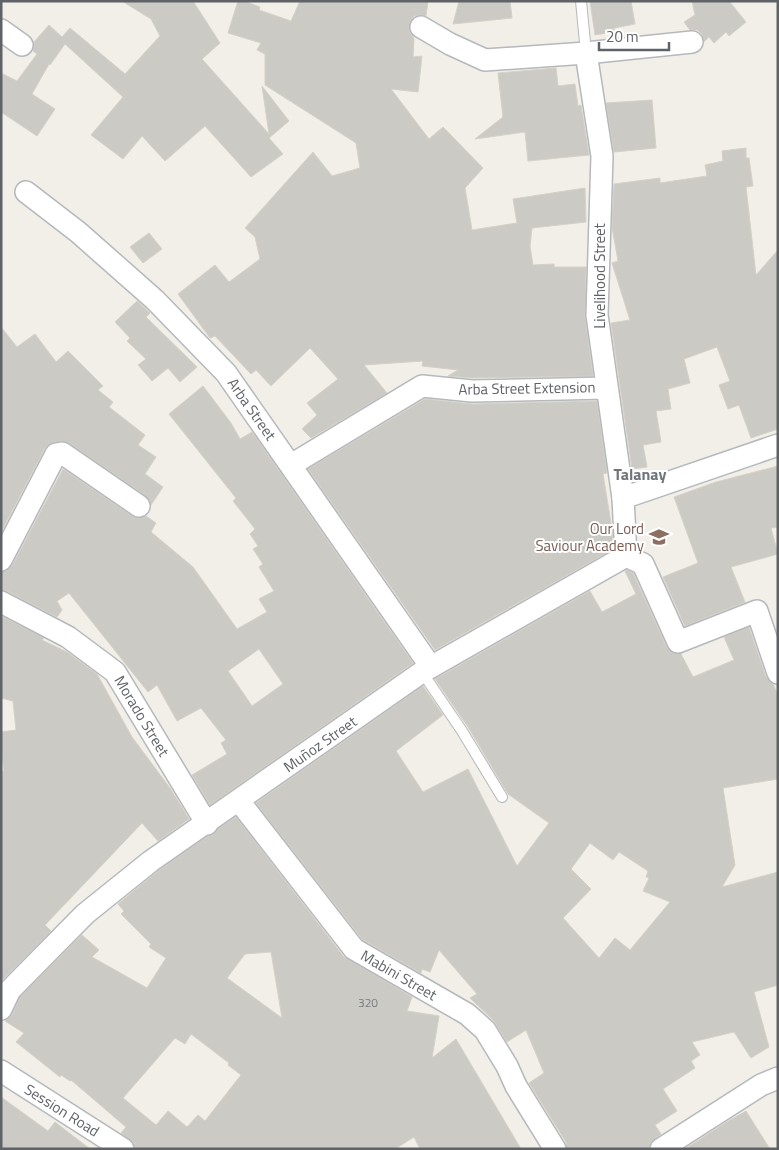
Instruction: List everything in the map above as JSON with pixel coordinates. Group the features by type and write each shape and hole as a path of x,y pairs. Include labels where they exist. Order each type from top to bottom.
{"street":[{"path":"421,27 450,44 485,60 586,53 692,42"},
{"path":"1,30 22,45"},
{"name":"Livelihood Street","path":"586,53 602,156 597,315 623,498"},
{"name":"Arba Street","path":"26,192 78,232 155,300 226,373 291,466 427,669"},
{"name":"Arba Street Extension","path":"291,466 422,386 472,391 606,388"},
{"path":"778,444 623,498 626,556 643,564 676,641 679,642 757,611 778,673"},
{"path":"1,560 56,454 62,453 139,506"},
{"name":"Muñoz Street","path":"1,1009 10,990 85,914 150,861 207,824 427,669 626,556"},
{"name":"Morado Street","path":"1,602 68,638 115,672 207,824"},
{"name":"Mabini Street","path":"239,801 354,949 466,1014 485,1030 507,1066 516,1086 555,1149"},
{"name":"Session Road","path":"1,1072 123,1149"},
{"path":"661,1149 761,1085 778,1078"}],"lane":[{"path":"581,1 586,53"},
{"path":"427,669 502,797"}],"building":[{"path":"122,1 193,1 220,43 202,59 269,134 262,86 289,121 269,138 283,154 251,177 205,126 165,161 142,136 123,159 91,135 123,97 65,44 49,64 32,94 55,109 37,136 1,112 1,73 17,81 37,54 33,51 34,42 49,25 62,37 70,28 125,74 160,36 151,19"},
{"path":"238,1 244,1 260,7 259,10 291,21 300,1 428,1 426,16 414,16 409,26 410,33 414,38 413,57 422,56 418,92 391,89 429,139 443,127 483,168 465,188 472,230 517,223 513,199 585,188 586,222 532,228 530,246 533,265 554,264 554,267 586,267 585,317 593,376 472,378 448,376 458,370 422,366 423,361 364,365 387,393 311,438 302,429 317,415 307,403 338,379 310,348 271,386 256,370 251,374 215,336 210,338 178,294 215,265 229,282 260,259 255,237 245,228 313,152 332,176 360,168 356,143 265,85 265,54 257,50 261,43 228,33"},
{"path":"459,1 510,1 512,18 453,24"},
{"path":"590,1 631,1 635,24 614,28 614,32 595,35"},
{"path":"692,1 729,1 746,22 729,36 726,32 714,43 709,37 704,42 702,34 697,30 690,30 684,22 695,15"},
{"path":"556,68 558,86 575,84 578,106 581,105 589,155 528,161 525,132 475,139 503,117 498,73"},
{"path":"652,100 656,148 614,152 606,103"},
{"path":"746,148 746,158 749,158 753,186 746,187 756,275 778,250 778,429 751,438 739,405 728,409 719,385 730,381 717,347 684,359 690,383 668,389 671,409 656,411 661,442 643,445 647,467 632,469 611,323 630,320 612,263 618,261 612,227 614,184 660,178 660,183 707,176 705,165 723,161 722,151"},
{"path":"149,233 162,249 143,263 130,247"},
{"path":"137,301 150,313 146,317 197,367 180,382 168,368 152,381 138,365 146,359 127,341 130,338 115,322"},
{"path":"1,327 17,347 35,334 56,362 68,351 103,386 98,390 113,402 109,407 145,435 138,445 156,457 145,474 163,487 151,505 150,500 146,496 69,443 54,442 45,448 1,532"},
{"path":"203,386 231,423 240,439 252,432 413,663 210,805 192,775 227,754 221,743 226,740 201,708 177,721 157,685 148,692 69,593 57,601 62,610 57,617 7,591 1,590 1,572 7,571 12,566 63,469 132,516 138,518 146,516 156,523 151,532 193,567 237,629 267,612 259,599 274,591 259,567 263,564 253,549 258,546 250,534 255,529 233,501 236,498 169,414","holes":["259,649 283,684 252,706 228,671"]},
{"path":"425,399 472,404 597,401 607,473 603,474 612,529 613,549 435,650 308,469"},
{"path":"778,466 778,527 771,528 778,554 731,567 745,602 685,626 663,577 698,563 674,497 716,482"},
{"path":"625,571 633,573 667,648 671,652 681,654 693,677 734,660 724,637 749,627 766,677 773,684 778,695 778,779 723,788 735,865 722,887 778,872 778,985 754,992 769,1047 751,1058 734,1032 692,1042 700,1055 691,1061 695,1068 663,1089 677,1111 655,1125 661,1134 650,1143 649,1149 567,1149 566,1142 529,1083 544,1073 526,1030 507,1042 494,1021 470,998 477,994 439,950 430,972 422,969 421,973 362,939 256,803 423,686 443,715 396,751 423,792 468,769 517,866 549,823 508,794 468,727 435,679 590,591 602,612 636,594","holes":["590,843 613,860 619,852 648,871 646,877 649,878 643,891 670,902 630,950 615,938 599,958 563,918 591,889 571,869"]},
{"path":"1,616 44,638 42,640 67,652 97,674 132,737 170,788 189,819 158,841 142,823 45,925 51,931 1,981 1,771 4,771 1,732 16,730 13,701 1,698"},
{"path":"236,817 344,957 412,997 407,1011 439,1016 432,1058 456,1039 521,1149 420,1149 414,1137 395,1149 135,1149 134,1143 121,1133 126,1127 71,1080 61,1075 60,1077 16,1042 24,1033 5,1021 12,1015 20,997 82,935 99,950 92,957 147,988 166,958 149,947 151,944 121,914 124,911 118,904 158,871 208,836 214,834 218,829","holes":["271,952 282,1018 227,978 245,954","191,1034 229,1063 228,1065 241,1075 205,1121 198,1115 187,1127 168,1111 156,1125 123,1098 175,1038 185,1044"]},
{"path":"1,1097 48,1131 55,1122 90,1149 1,1149"},
{"path":"746,1111 770,1149 685,1149 725,1123"}],"place":[{"name":"Our Lord Saviour Academy","path":"659,537"}],"district":[{"name":"Talanay","path":"640,474"}]}
